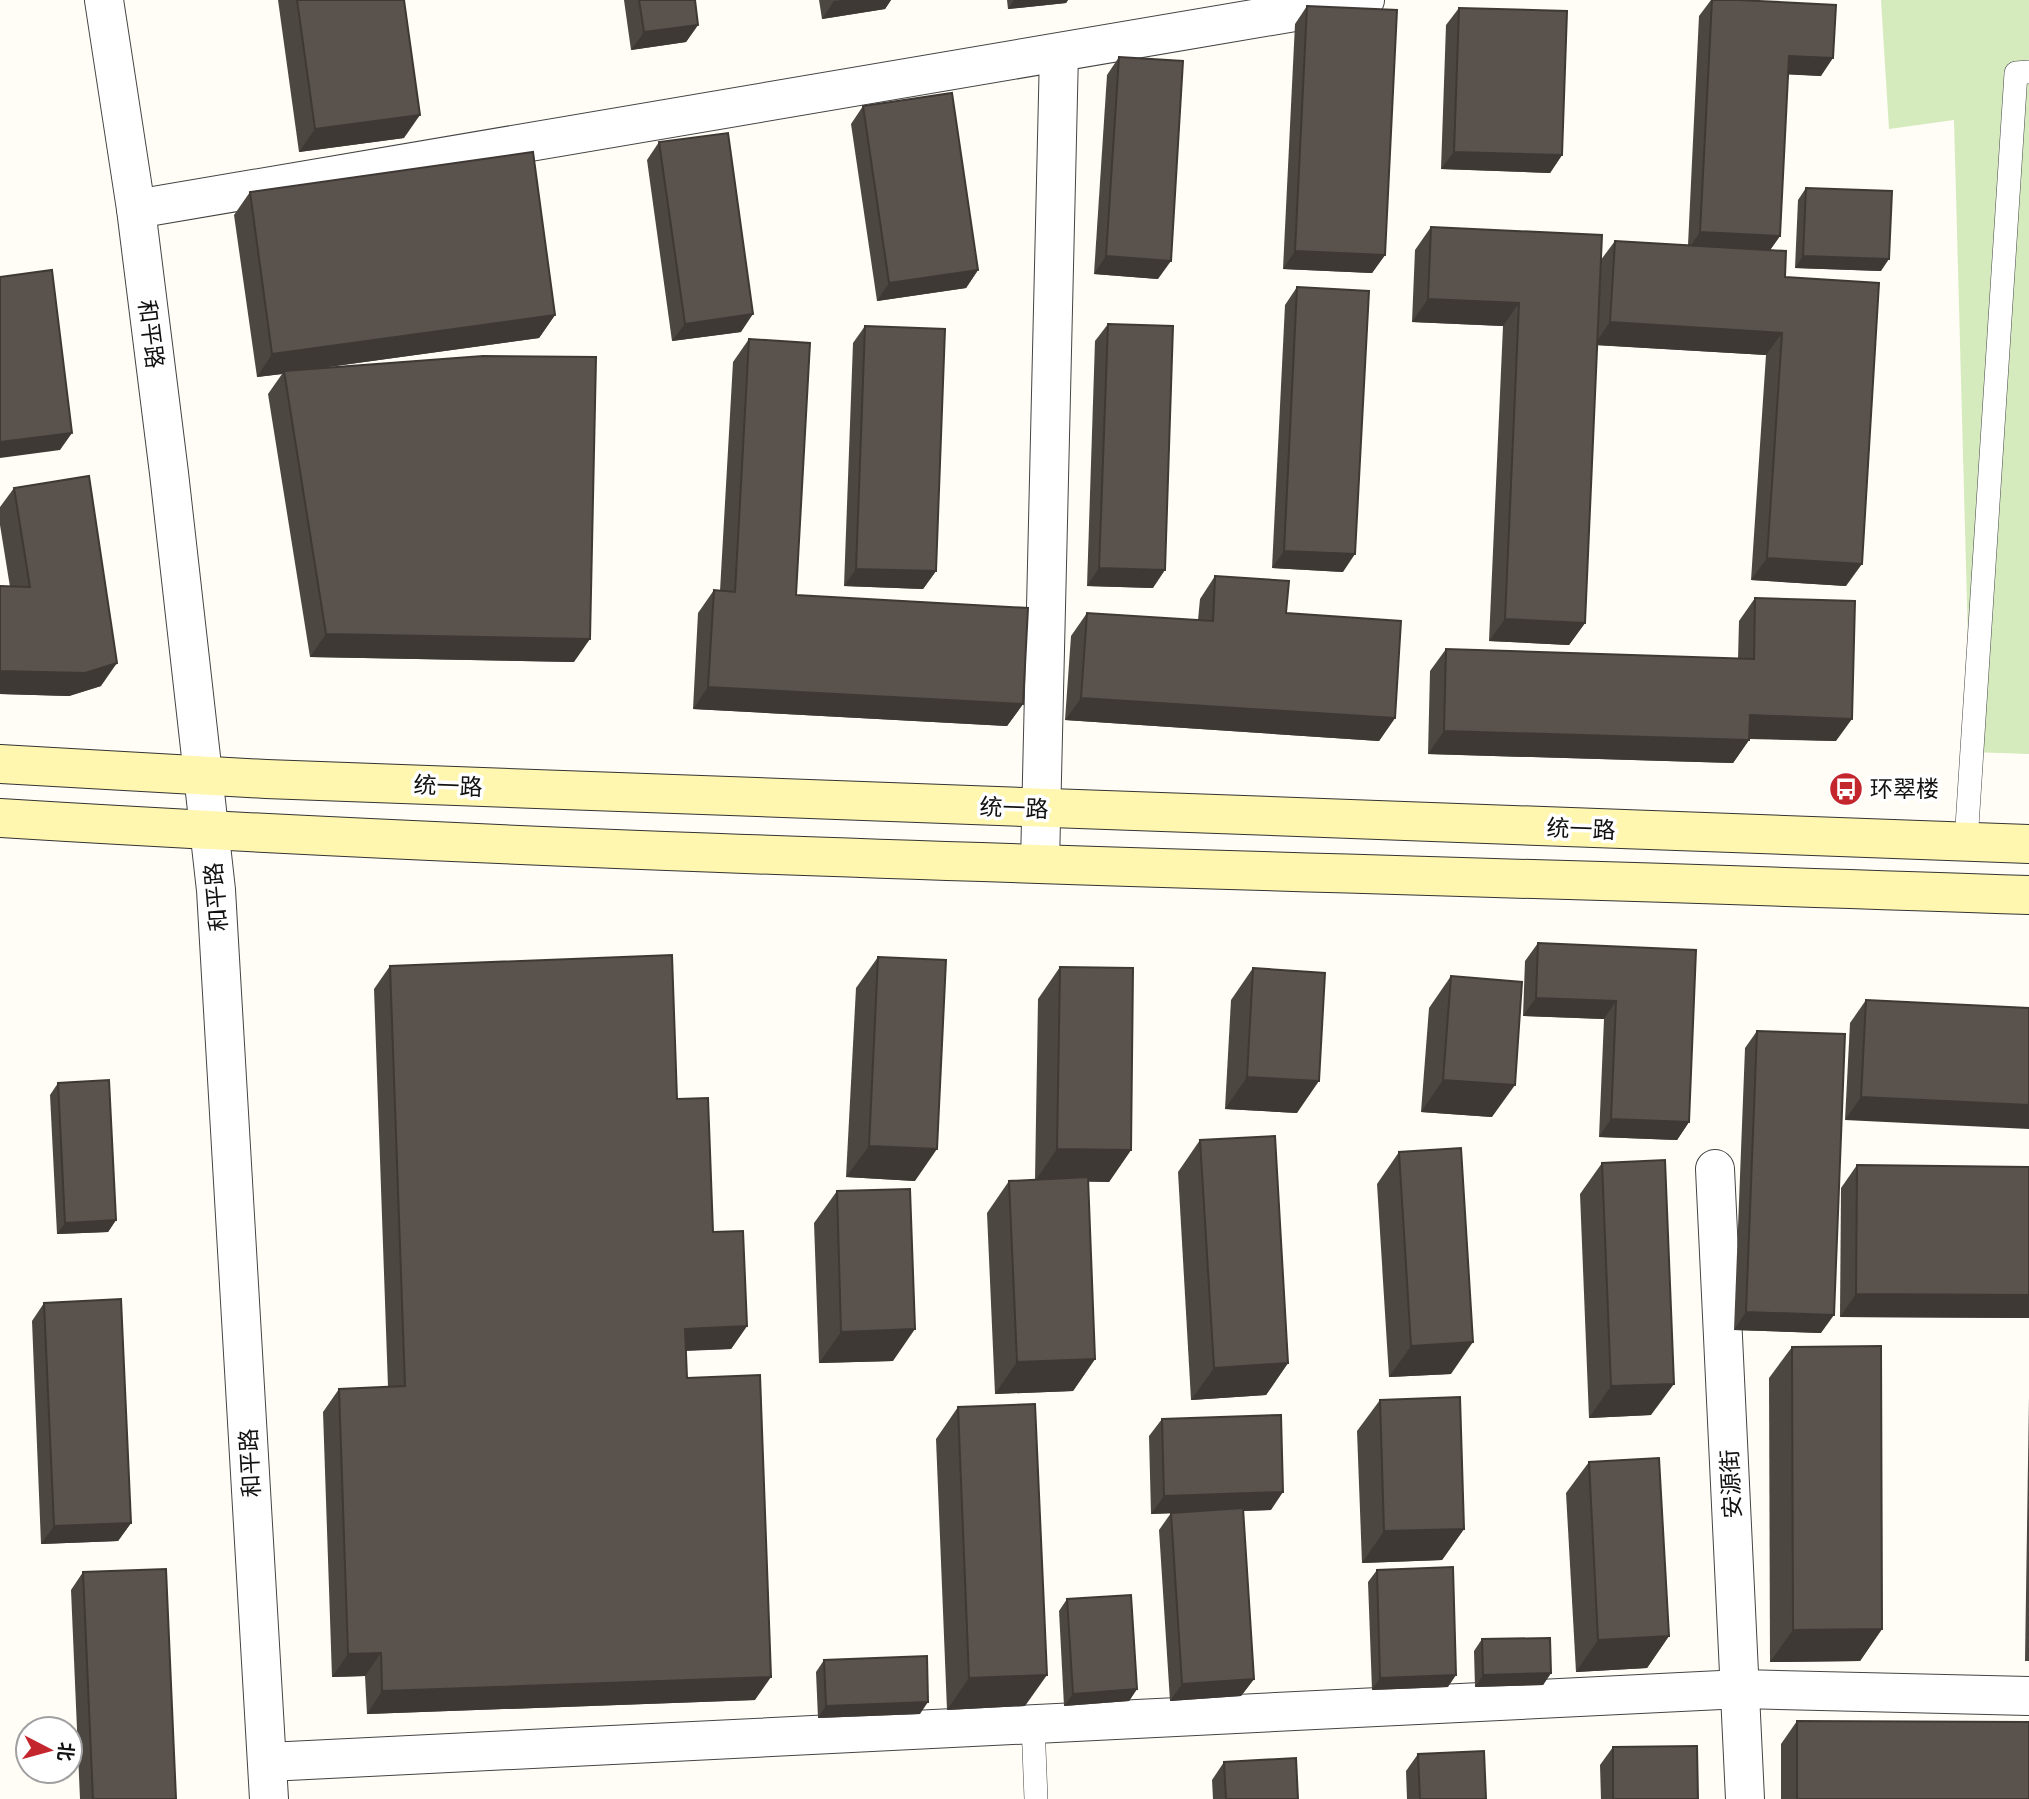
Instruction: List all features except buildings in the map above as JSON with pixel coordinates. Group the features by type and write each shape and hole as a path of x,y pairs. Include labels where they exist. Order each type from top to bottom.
{"main road":[{"name":"统一路","path":"0,764 204,776 2029,844"},
{"path":"0,818 209,831 1040,863 2029,895"}],"street":[{"name":"和平路","path":"104,0 136,209 216,890 269,1781"},
{"path":"136,209 1365,0"},
{"path":"1040,863 1059,53"},
{"name":"安源街","path":"1715,1169 1745,1799"},
{"path":"269,1781 1033,1723 1741,1689 2029,1696"}],"lane":[{"path":"1966,842 2016,73 2029,72"},
{"path":"1033,1723 1036,1799"}],"green space":[{"path":"1881,0 2029,0 2029,754 1971,752 1954,120 1889,129"}],"place":[{"name":"环翠楼","path":"1846,789"}]}
